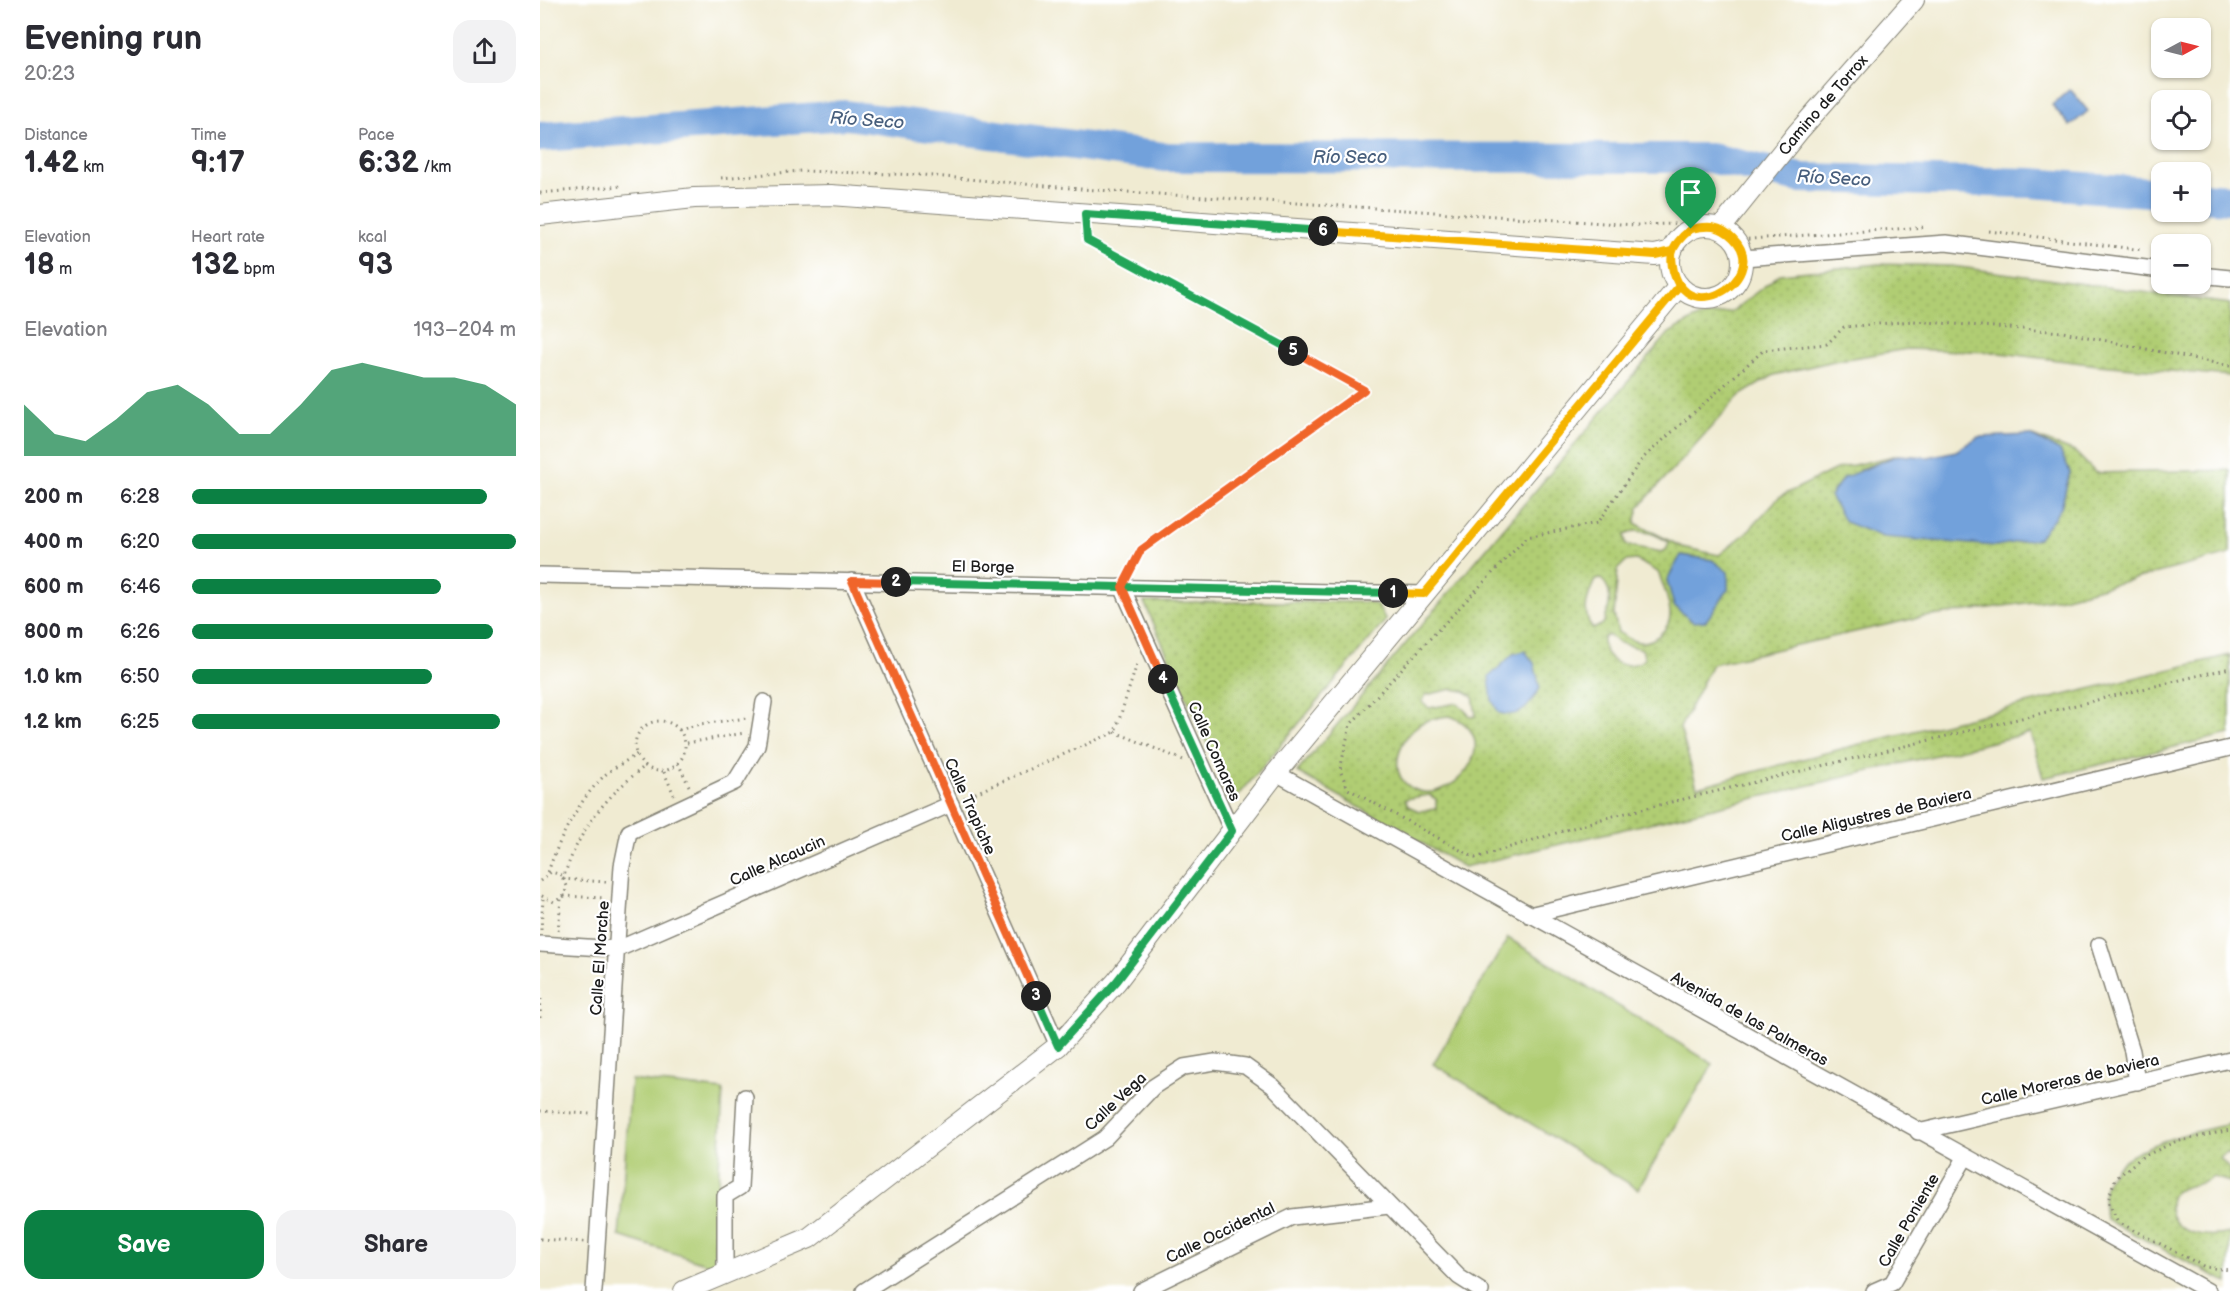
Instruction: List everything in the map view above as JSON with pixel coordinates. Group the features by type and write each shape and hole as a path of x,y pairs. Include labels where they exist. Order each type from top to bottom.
{"street":[{"name":"Camino de Torrox","path":"1721,228 1798,132 1914,0"},
{"path":"540,215 694,198 831,195 1655,255 1672,251"},
{"path":"1706,225 1721,228 1736,240 1743,258 1740,276 1729,290 1712,298 1694,296 1679,286 1672,272 1672,251 1677,240 1691,229 1706,225"},
{"path":"1743,258 1946,243 2151,269"},
{"path":"2211,276 2230,278"},
{"path":"684,1291 809,1238 1058,1046 1117,981 1276,773 1679,286"},
{"name":"El Borge","path":"540,575 1424,594"},
{"name":"Calle Trapiche","path":"852,581 1058,1046"},
{"name":"Calle Comares","path":"1122,587 1232,831"},
{"name":"Calle El Morche","path":"594,1291 621,890 629,832 735,782 757,746 764,702"},
{"name":"Calle Aligustres de Baviera","path":"1529,915 2230,748"},
{"name":"Avenida de las Palmeras","path":"1276,773 1918,1132 2208,1291"},
{"name":"Calle Alcaucin","path":"618,949 951,804"},
{"path":"540,944 618,949"},
{"path":"2099,945 2132,1051 2137,1082"},
{"name":"Calle Moreras de baviera","path":"1918,1132 2230,1060"},
{"name":"Calle Vega","path":"864,1291 1105,1138 1153,1087 1184,1067 1215,1062 1245,1066 1273,1086 1459,1277 1481,1291"},
{"path":"724,1273 725,1196 740,1187 745,1097"},
{"name":"Calle Poniente","path":"1874,1291 1892,1284 1965,1158"},
{"name":"Calle Occidental","path":"1141,1291 1292,1217 1389,1206"}],"path":[{"path":"718,178 801,171 922,175 1080,189 1380,209 1635,225 1674,224 1691,229"},
{"path":"540,193 623,186"},
{"path":"1085,214 1087,240 1364,390 1141,550 1122,587"},
{"path":"2230,366 2063,332 1913,321 1844,327 1827,344 1764,350 1643,458 1597,524 1527,537 1350,725 1340,770 1348,789 1475,858 1605,818 2230,668"},
{"path":"1115,732 1145,639"},
{"path":"679,730 700,724 741,718 760,726"},
{"path":"664,772 683,759 686,743 676,726 657,720 640,730 635,749 645,766 664,772 680,809"},
{"path":"686,743 760,726"},
{"path":"951,804 1115,732 1204,769"},
{"path":"540,881 548,872 559,840 580,806 606,775 637,754"},
{"path":"678,763 696,801"},
{"path":"564,879 573,850 591,818 613,791 645,766"},
{"path":"548,872 562,875 567,886 563,897 558,945"},
{"path":"564,879 621,890"},
{"path":"540,895 543,899 554,902 563,897 621,890"},
{"path":"540,944 543,899"},
{"path":"540,1018 541,999"},
{"path":"540,1111 606,1115"},
{"path":"2230,1130 2175,1142 2142,1157 2115,1179 2108,1201 2116,1220 2205,1267 2230,1270"},
{"path":"540,1239 598,1243"}],"green space":[{"path":"1878,264 1952,266 2230,304 2230,376 2098,365 1992,352 1907,349 1834,361 1774,375 1739,396 1639,507 1635,523 1682,547 1719,555 1746,533 1779,497 1836,469 1898,455 1860,469 2061,508 2070,472 2060,451 2030,435 2075,452 2096,473 2230,470 2230,554 2062,598 1917,618 1712,664 1680,728 1697,787 1856,745 2230,655 2230,734 2043,778 2030,733 1464,867 1297,772 1669,333 1696,318 1731,312 1780,274","holes":["1634,531 1652,534 1668,542 1667,549 1662,552 1626,545 1625,535","1682,555 1712,560 1667,580","1636,560 1658,572 1666,592 1670,613 1668,624 1656,638 1645,642 1636,641 1618,632 1614,615 1618,569 1626,561","1601,579 1605,584 1610,600 1603,624 1593,629 1587,617 1586,605 1595,580","1608,635 1620,643 1642,649 1645,659 1630,665 1616,662 1606,653 1603,638","1452,689 1464,691 1473,696 1476,716 1471,717 1458,703 1429,708 1422,702 1426,695","1450,716 1467,726 1475,740 1474,755 1467,769 1456,781 1441,790 1425,792 1410,787 1399,774 1398,765 1398,757 1405,740 1420,724 1428,720","1429,795 1436,799 1436,809 1419,811 1408,806 1405,799"]},
{"path":"1144,602 1369,602 1377,605 1386,620 1233,802"},
{"path":"1508,938 1713,1064 1638,1189 1433,1064"},
{"path":"631,1080 723,1090 714,1266 619,1236"},
{"path":"2230,1124 2230,1155 2226,1153 2220,1158 2230,1170 2230,1182 2213,1177 2178,1190 2173,1194 2170,1206 2172,1216 2177,1223 2192,1233 2221,1235 2230,1233 2228,1283 2107,1220 2103,1196 2109,1177 2123,1162 2142,1150 2187,1134"}],"water":[{"path":"2070,89 2088,111 2070,126 2052,105"},
{"path":"2030,435 2060,451 2070,472 2061,508 2039,538 1996,546 1883,537 1845,522 1830,496 1843,478 1898,455 1928,457 1956,451 1978,437"},
{"path":"1681,555 1712,560 1728,572 1728,590 1706,621 1693,622 1674,606 1667,580"},
{"path":"1525,651 1534,663 1540,688 1524,710 1514,714 1499,713 1492,700 1489,677 1513,654"}],"waterway":[{"name":"Río Seco","path":"540,137 846,115 1164,157 1710,158 1800,178 2032,183 2151,192"},
{"name":"Río Seco","path":"2211,198 2230,199"}],"route":[{"path":"1691,229 1677,240 1672,251 1672,272 1679,286 1424,594 1122,587 852,581 1058,1046 1117,981 1232,831 1122,587 1141,550 1364,390 1087,240 1085,214 1655,255 1672,251 1672,272 1679,286 1694,296 1712,298 1729,290 1740,276 1743,258 1736,240 1721,228 1706,225 1691,229"}]}
